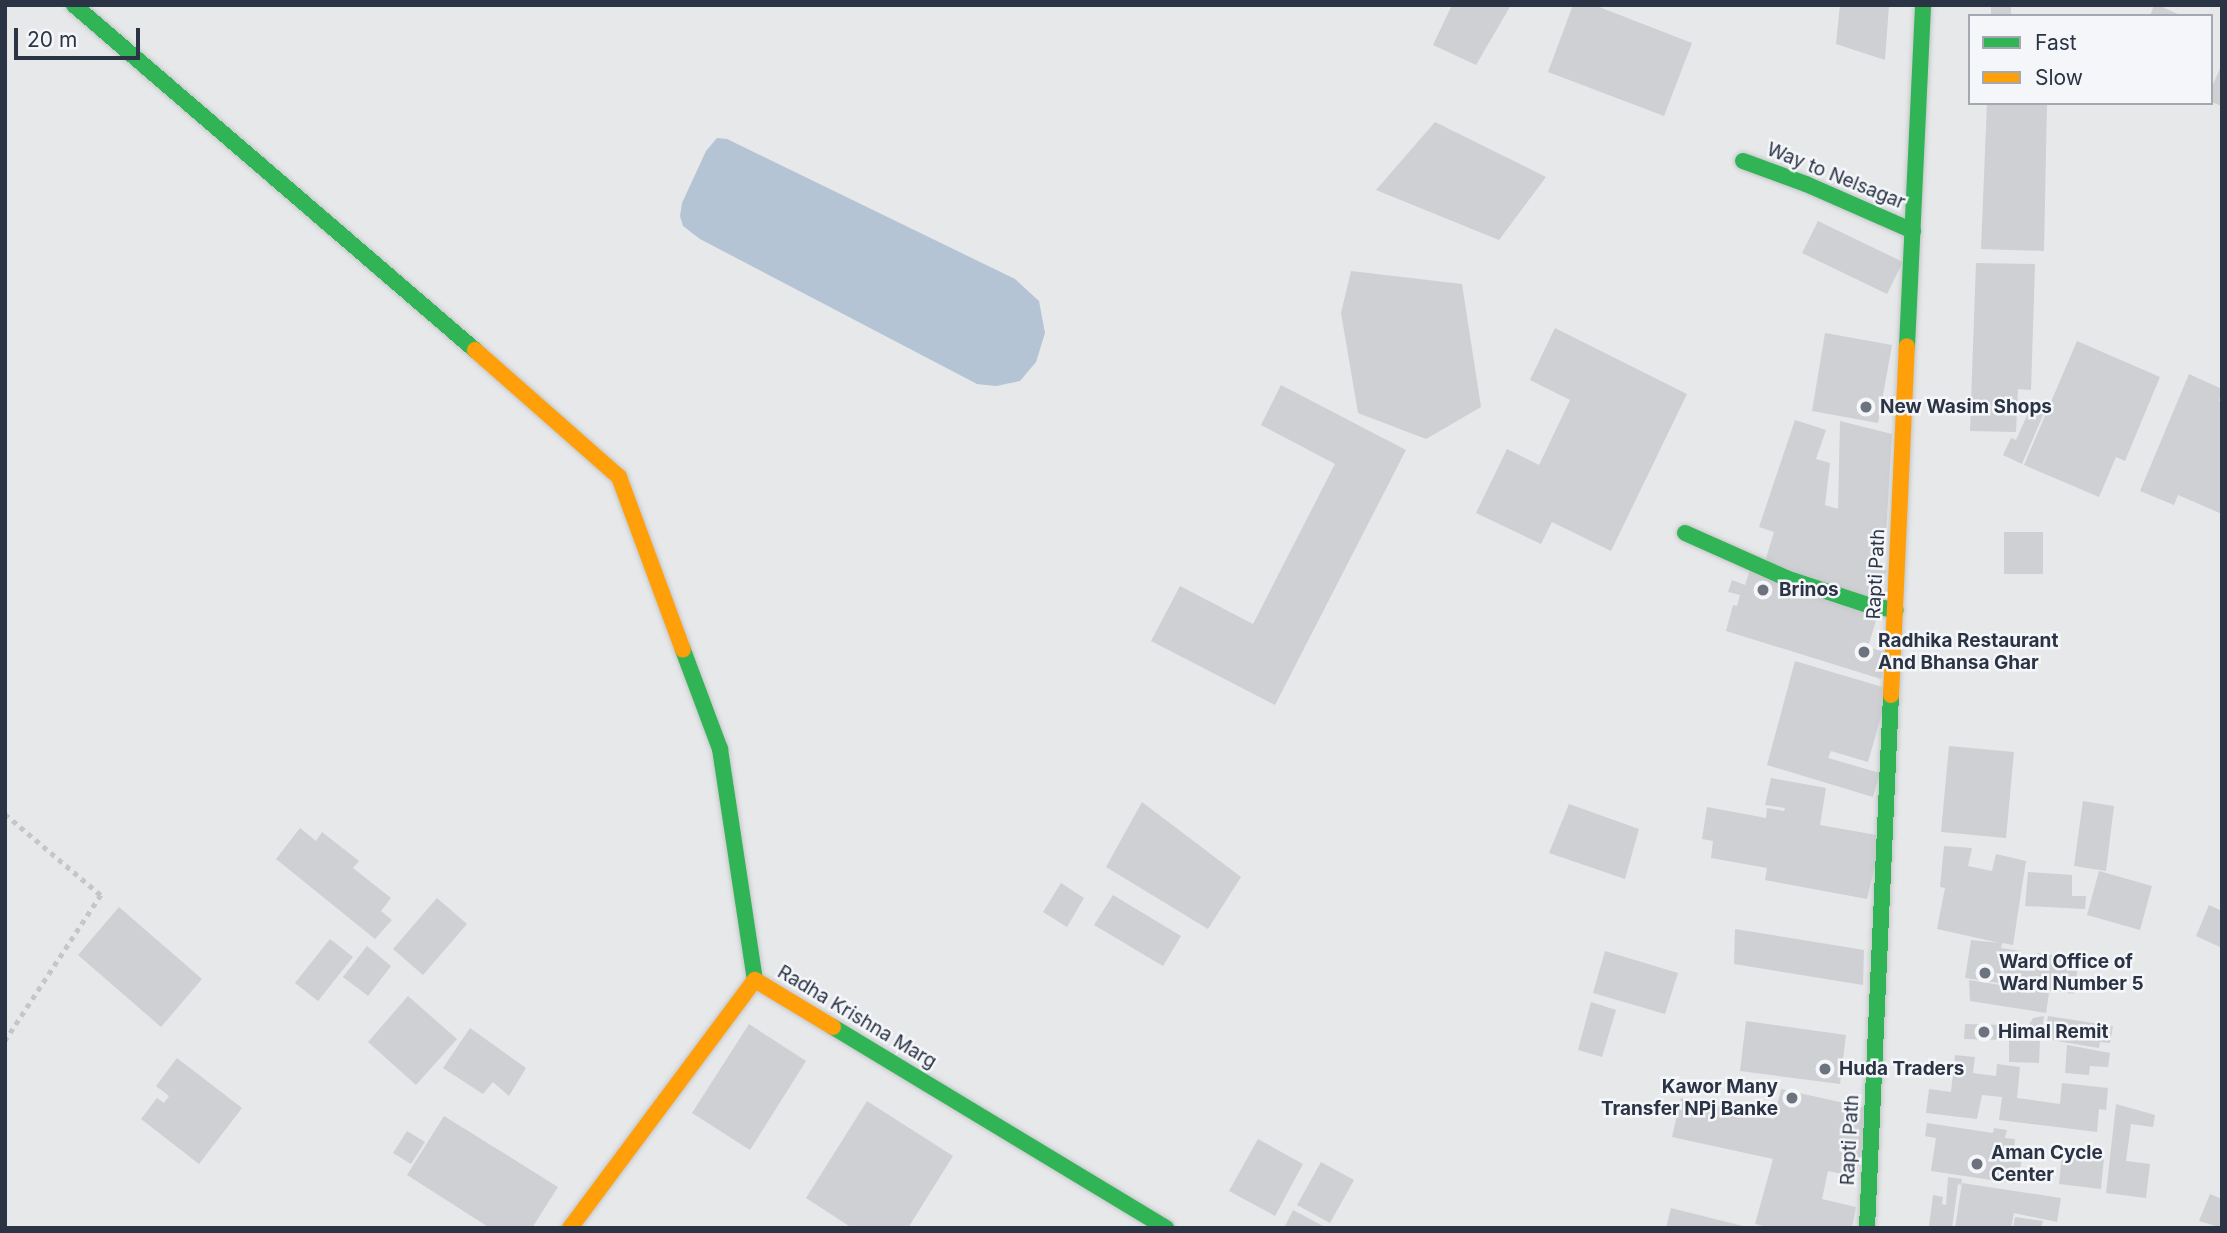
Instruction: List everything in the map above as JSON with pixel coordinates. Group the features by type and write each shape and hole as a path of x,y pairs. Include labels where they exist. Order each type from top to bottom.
{"street":[{"path":"74,5 619,477 720,749 755,981"},
{"name":"Rapti Path","path":"1867,1228 1923,5"},
{"name":"Way to Nelsagar","path":"1743,161 1806,184 1913,231"},
{"path":"1685,533 1786,578 1871,606 1896,610"},
{"name":"Radha Krishna Marg","path":"570,1228 755,981 1166,1228"}],"path":[{"path":"5,814 101,895 5,1041"}],"water":[{"path":"717,138 727,139 1015,279 1039,301 1045,333 1036,362 1020,381 996,386 977,384 700,239 683,226 680,216 682,203 706,151"}],"building":[{"path":"1452,5 1511,5 1476,65 1433,45"},
{"path":"1573,5 1594,5 1692,43 1664,116 1548,72"},
{"path":"1840,5 1889,5 1885,60 1836,44"},
{"path":"1991,5 2011,5 2011,14 1991,14"},
{"path":"2154,5 2158,5 2178,14 2151,14"},
{"path":"2222,64 2222,106 2213,103 2213,84"},
{"path":"1987,105 2047,105 2044,251 1981,249"},
{"path":"1435,122 1546,177 1499,240 1376,190"},
{"path":"1818,221 1903,262 1887,294 1802,253"},
{"path":"1976,263 2035,264 2031,390 2018,389 2016,432 1970,431"},
{"path":"1351,271 1462,284 1481,407 1426,439 1358,413 1341,313"},
{"path":"1555,328 1687,394 1611,551 1552,522 1541,544 1476,513 1507,449 1539,465 1570,400 1530,380"},
{"path":"1825,333 1892,345 1878,423 1812,411"},
{"path":"2077,341 2160,377 2125,461 2116,457 2099,497 2024,465"},
{"path":"2189,374 2222,389 2219,401 2222,402 2222,514 2178,495 2174,505 2140,491"},
{"path":"1281,385 1406,450 1275,705 1151,641 1180,586 1253,624 1335,464 1261,425"},
{"path":"2034,400 2047,406 2022,464 2003,455 2011,438 2016,440"},
{"path":"1795,420 1826,430 1816,459 1830,463 1825,505 1838,509 1840,421 1892,434 1886,535 1875,567 1887,570 1876,602 1764,565 1774,532 1759,527"},
{"path":"2004,532 2043,532 2043,574 2004,574"},
{"path":"1750,570 1879,610 1868,647 1888,653 1881,679 1726,631 1733,605 1737,606 1740,595 1728,592 1732,580 1745,585"},
{"path":"1795,661 1889,689 1868,762 1831,751 1828,758 1880,773 1873,797 1767,765"},
{"path":"1949,746 2014,752 2006,838 1941,832"},
{"path":"1771,778 1826,788 1820,825 1882,836 1867,899 1765,880 1767,868 1711,858 1713,841 1702,839 1707,807 1766,818 1767,808 1784,811 1785,808 1765,805"},
{"path":"2083,801 2114,806 2106,871 2074,866"},
{"path":"1142,802 1241,877 1208,929 1106,867"},
{"path":"1569,804 1639,829 1625,879 1549,853"},
{"path":"300,828 316,841 322,832 359,861 353,868 391,898 381,911 392,920 375,939 276,859"},
{"path":"1944,846 1972,848 1968,866 1992,871 1996,854 2026,861 2013,945 2002,943 2001,948 2021,951 2020,957 2037,959 2037,953 2079,959 2074,994 1965,978 1971,940 2000,943 1937,929 1945,888 1940,887"},
{"path":"2099,871 2152,886 2140,930 2087,915"},
{"path":"2028,872 2072,875 2072,896 2086,896 2085,909 2025,906"},
{"path":"1061,883 1084,898 1067,927 1043,912"},
{"path":"1113,895 1181,936 1163,966 1094,925"},
{"path":"437,898 467,924 423,975 393,949"},
{"path":"2209,905 2222,911 2222,948 2196,936"},
{"path":"119,907 202,979 161,1027 78,955"},
{"path":"1735,929 1864,950 1863,985 1734,964"},
{"path":"330,939 353,957 318,1001 295,983"},
{"path":"367,946 391,966 368,996 343,977"},
{"path":"1605,951 1678,973 1665,1014 1593,993"},
{"path":"1969,980 2049,993 2046,1013 1970,1001"},
{"path":"408,996 457,1039 416,1085 368,1042"},
{"path":"1591,1002 1616,1010 1602,1057 1578,1050"},
{"path":"2044,1016 2041,1038 2025,1032 2033,1018"},
{"path":"2048,1016 2113,1026 2110,1043 2100,1042 2099,1048 2045,1039"},
{"path":"1746,1021 1846,1035 1840,1084 1740,1071"},
{"path":"749,1024 806,1061 750,1150 692,1113"},
{"name":"Himal Remit","path":"1965,1024 2005,1025 2004,1040 1964,1039"},
{"path":"470,1028 526,1068 509,1096 493,1082 483,1094 443,1068"},
{"path":"2009,1040 2040,1041 2039,1063 2009,1062"},
{"path":"2067,1045 2110,1053 2108,1067 2090,1066 2089,1075 2065,1073"},
{"path":"1955,1055 1975,1057 1973,1073 1996,1076 1997,1064 2020,1067 2017,1098 2060,1104 2062,1083 2108,1088 2106,1110 2099,1109 2097,1132 1999,1120 2002,1097 1982,1095 1977,1119 1926,1113 1929,1089 1951,1092"},
{"path":"177,1058 242,1108 199,1164 141,1119 157,1098 164,1103 169,1096 156,1086"},
{"path":"1781,1089 1871,1109 1856,1177 1828,1171 1822,1199 1856,1207 1852,1228 1772,1228 1755,1224 1773,1159 1672,1137 1681,1098 1774,1119"},
{"path":"867,1101 953,1156 908,1228 852,1228 806,1198"},
{"path":"2116,1104 2155,1115 2153,1127 2131,1124 2126,1161 2150,1164 2146,1198 2106,1193"},
{"path":"444,1116 558,1187 532,1228 490,1228 407,1175"},
{"path":"1927,1123 1993,1133 1994,1128 2007,1130 2005,1138 2015,1139 2013,1156 2022,1157 2018,1184 1931,1171 1936,1138 1925,1136"},
{"path":"407,1131 425,1142 411,1164 393,1153"},
{"path":"1258,1139 1303,1164 1275,1216 1229,1191"},
{"path":"2062,1154 2104,1158 2101,1189 2059,1184"},
{"path":"1321,1162 1354,1180 1330,1223 1297,1205"},
{"path":"1948,1177 1962,1179 1961,1185 1958,1184 1952,1228 1929,1226 1933,1195 1943,1197 1942,1204 1946,1205"},
{"path":"1962,1183 2061,1198 2057,1222 2014,1213 2011,1228 1955,1228"},
{"path":"2210,1194 2222,1199 2222,1228 2199,1221"},
{"path":"1671,1208 1747,1227 1747,1228 1666,1228"},
{"path":"1293,1210 1327,1228 1284,1228"},
{"path":"2015,1217 2043,1221 2041,1228 2013,1228"}],"traffic: fast":[{"path":"74,5 475,350"},
{"path":"1907,346 1923,5"},
{"path":"1743,161 1806,184 1913,231"},
{"path":"1685,533 1786,578 1871,606 1896,610"},
{"path":"683,650 720,749 755,980"},
{"path":"1867,1228 1891,695"},
{"path":"833,1027 1166,1228"}],"traffic: slow":[{"path":"1891,695 1907,346"},
{"path":"475,350 619,477 683,650"},
{"path":"570,1228 755,980 833,1027"}],"place":[{"name":"New Wasim Shops","path":"1866,407"},
{"name":"Brinos","path":"1763,590"},
{"name":"Radhika Restaurant And Bhansa Ghar","path":"1864,652"},
{"name":"Ward Office of Ward Number 5","path":"1985,973"},
{"name":"Himal Remit","path":"1984,1032"},
{"name":"Huda Traders","path":"1825,1069"},
{"name":"Kawor Many Transfer NPj Banke","path":"1792,1098"},
{"name":"Aman Cycle Center","path":"1977,1164"}]}
